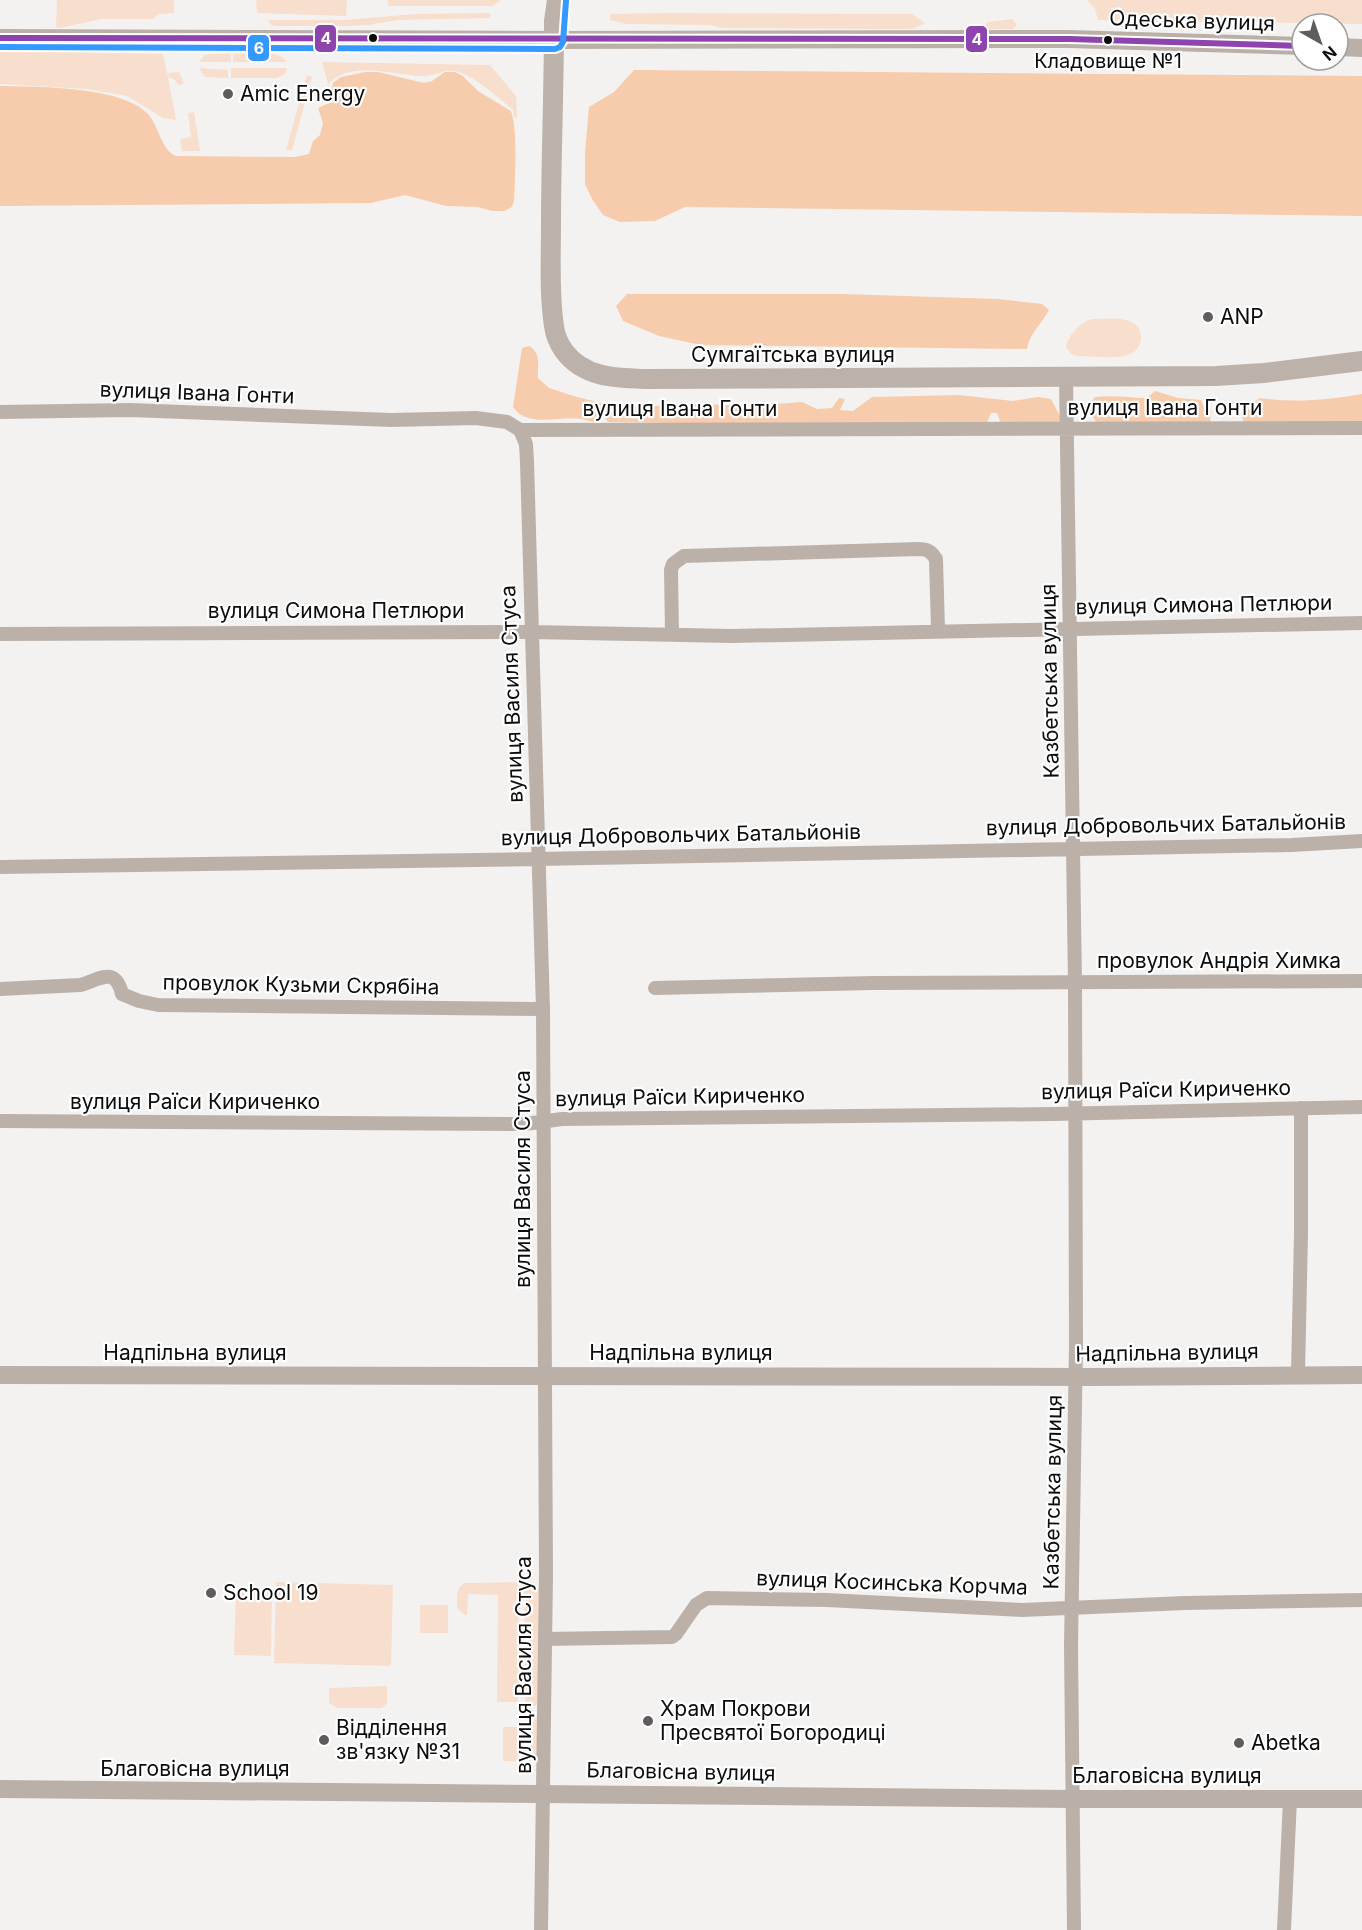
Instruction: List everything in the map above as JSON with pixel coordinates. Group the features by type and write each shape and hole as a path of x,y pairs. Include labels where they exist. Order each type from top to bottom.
{"main road":[{"name":"Сумгаїтська вулиця","path":"549,0 554,31"},
{"name":"Сумгаїтська вулиця","path":"557,0 554,31 551,264 554,326 562,348 585,369 602,376 647,379 1066,378 1216,376 1264,373 1362,361"},
{"name":"Одеська вулиця","path":"0,38 554,31 604,39 1070,39 1290,46"},
{"name":"Надпільна вулиця","path":"0,1375 1362,1375"},
{"name":"Благовісна вулиця","path":"0,1789 1073,1799 1362,1799"}],"street":[{"name":"Казбетська вулиця","path":"1066,378 1076,1113 1076,1376 1072,1608 1074,1930"},
{"name":"вулиця Івана Гонти","path":"0,412 130,410 391,420 476,418 507,422 520,430 1362,428"},
{"name":"вулиця Василя Стуса","path":"520,430 527,452 543,1009 546,1375 541,1930"},
{"path":"672,635 671,570 673,564 684,556 918,549 932,553 936,559 938,630"},
{"name":"вулиця Симона Петлюри","path":"0,634 531,632 772,635 1362,622"},
{"name":"вулиця Добровольчих Батальйонів","path":"0,867 538,860 1293,845 1362,841"},
{"name":"провулок Кузьми Скрябіна","path":"0,989 80,985 92,982 100,976 111,977 120,984 122,994 158,1005 543,1009"},
{"name":"провулок Андрія Химка","path":"1075,983 1362,981"},
{"path":"655,988 873,983 1075,983"},
{"name":"вулиця Раїси Кириченко","path":"0,1121 525,1124 562,1119 1362,1107"},
{"path":"1298,1374 1301,1108"},
{"name":"вулиця Косинська Корчма","path":"545,1639 672,1637 696,1605 707,1598 815,1600 1022,1611 1185,1603 1362,1600"},
{"path":"1284,1930 1290,1799"}],"shaded area":[{"path":"57,0 174,0 174,13 159,14 153,19 101,19 60,28 56,27"},
{"path":"256,0 347,0 346,16 257,13"},
{"path":"388,0 501,0 493,6 388,6"},
{"name":"Кладовище №1","path":"1087,0 1362,0 1362,24 1350,24 1350,12 1290,12 1290,23 1098,20 1095,9"},
{"path":"490,13 490,18 398,20 350,26 277,26 271,25 268,20 345,20 416,14"},
{"path":"610,14 912,14 925,23 913,29 722,28 709,25 627,24 610,20"},
{"path":"1012,19 1017,25 1013,29 988,29 984,26 988,22"},
{"path":"0,51 163,54 168,76 169,73 179,72 184,83 179,86 175,80 168,77 176,120 163,118 127,96 87,89 0,84"},
{"path":"270,53 287,62 233,62 233,54"},
{"path":"231,54 231,62 199,62 205,55"},
{"path":"322,62 490,65 516,96 517,118 514,117 513,110 486,88 462,73 447,71 423,76 361,70 338,76 328,84"},
{"path":"199,68 228,70 228,78 205,77"},
{"path":"231,68 287,68 285,74 277,78 231,78"},
{"path":"634,70 1362,76 1362,216 685,207 655,221 620,222 603,215 585,184 589,107 614,92"},
{"path":"378,72 424,83 432,81 445,72 455,72 463,76 478,91 511,111 515,130 516,155 512,207 504,211 492,211 478,207 446,206 405,195 371,203 0,206 0,86 78,90 119,98 136,105 148,114 167,149 176,156 295,157 309,154 313,141 320,135 323,123 318,108 333,101 333,83 341,77"},
{"path":"307,75 312,77 292,150 286,150"},
{"path":"194,112 200,151 182,151 180,139 191,137 188,113"},
{"path":"627,294 843,294 998,299 1042,304 1049,310 1033,333 1027,349 701,345 659,336 623,321 616,306"},
{"path":"1092,319 1131,321 1140,331 1139,347 1132,353 1119,357 1071,354 1066,347 1069,338 1079,326"},
{"path":"529,346 537,356 538,378 549,388 609,405 630,407 704,404 750,406 802,402 817,409 832,408 839,398 845,399 840,410 853,411 872,397 959,395 1013,401 1038,397 1051,399 1061,418 1058,425 1001,424 997,413 991,413 985,427 608,422 604,417 604,411 599,412 597,422 574,418 545,420 527,418 513,407 522,348"},
{"path":"1155,391 1178,398 1201,400 1204,407 1211,409 1210,423 1098,424 1091,415 1091,402 1095,397 1147,398"},
{"path":"1362,394 1362,424 1245,425 1241,415 1259,398 1311,400"},
{"path":"524,1581 533,1582 540,1589 539,1702 536,1706 525,1704"},
{"path":"276,1582 393,1585 391,1666 274,1663"},
{"path":"519,1582 518,1702 497,1702 498,1595 468,1594 467,1615 465,1615 457,1608 457,1593 466,1583"},
{"path":"236,1591 272,1592 271,1656 234,1655"},
{"path":"420,1605 448,1605 448,1633 420,1633"},
{"path":"387,1686 387,1703 382,1708 337,1708 329,1703 329,1688"},
{"path":"525,1714 539,1714 538,1761 525,1761"},
{"path":"503,1727 518,1727 518,1761 503,1761"}],"transit line":[{"name":"6","path":"0,47 555,49 563,42 566,1"},
{"name":"4","path":"0,38 1069,39 1290,46"}],"place":[{"name":"Кладовище №1","path":"1108,40"},
{"name":"Amic Energy","path":"228,94"},
{"name":"ANP","path":"1208,317"},
{"name":"School 19","path":"211,1593"},
{"name":"Храм Покрови Пресвятої Богородиці","path":"648,1721"},
{"name":"Відділення зв'язку №31","path":"324,1740"},
{"name":"Abetka","path":"1239,1743"}]}
